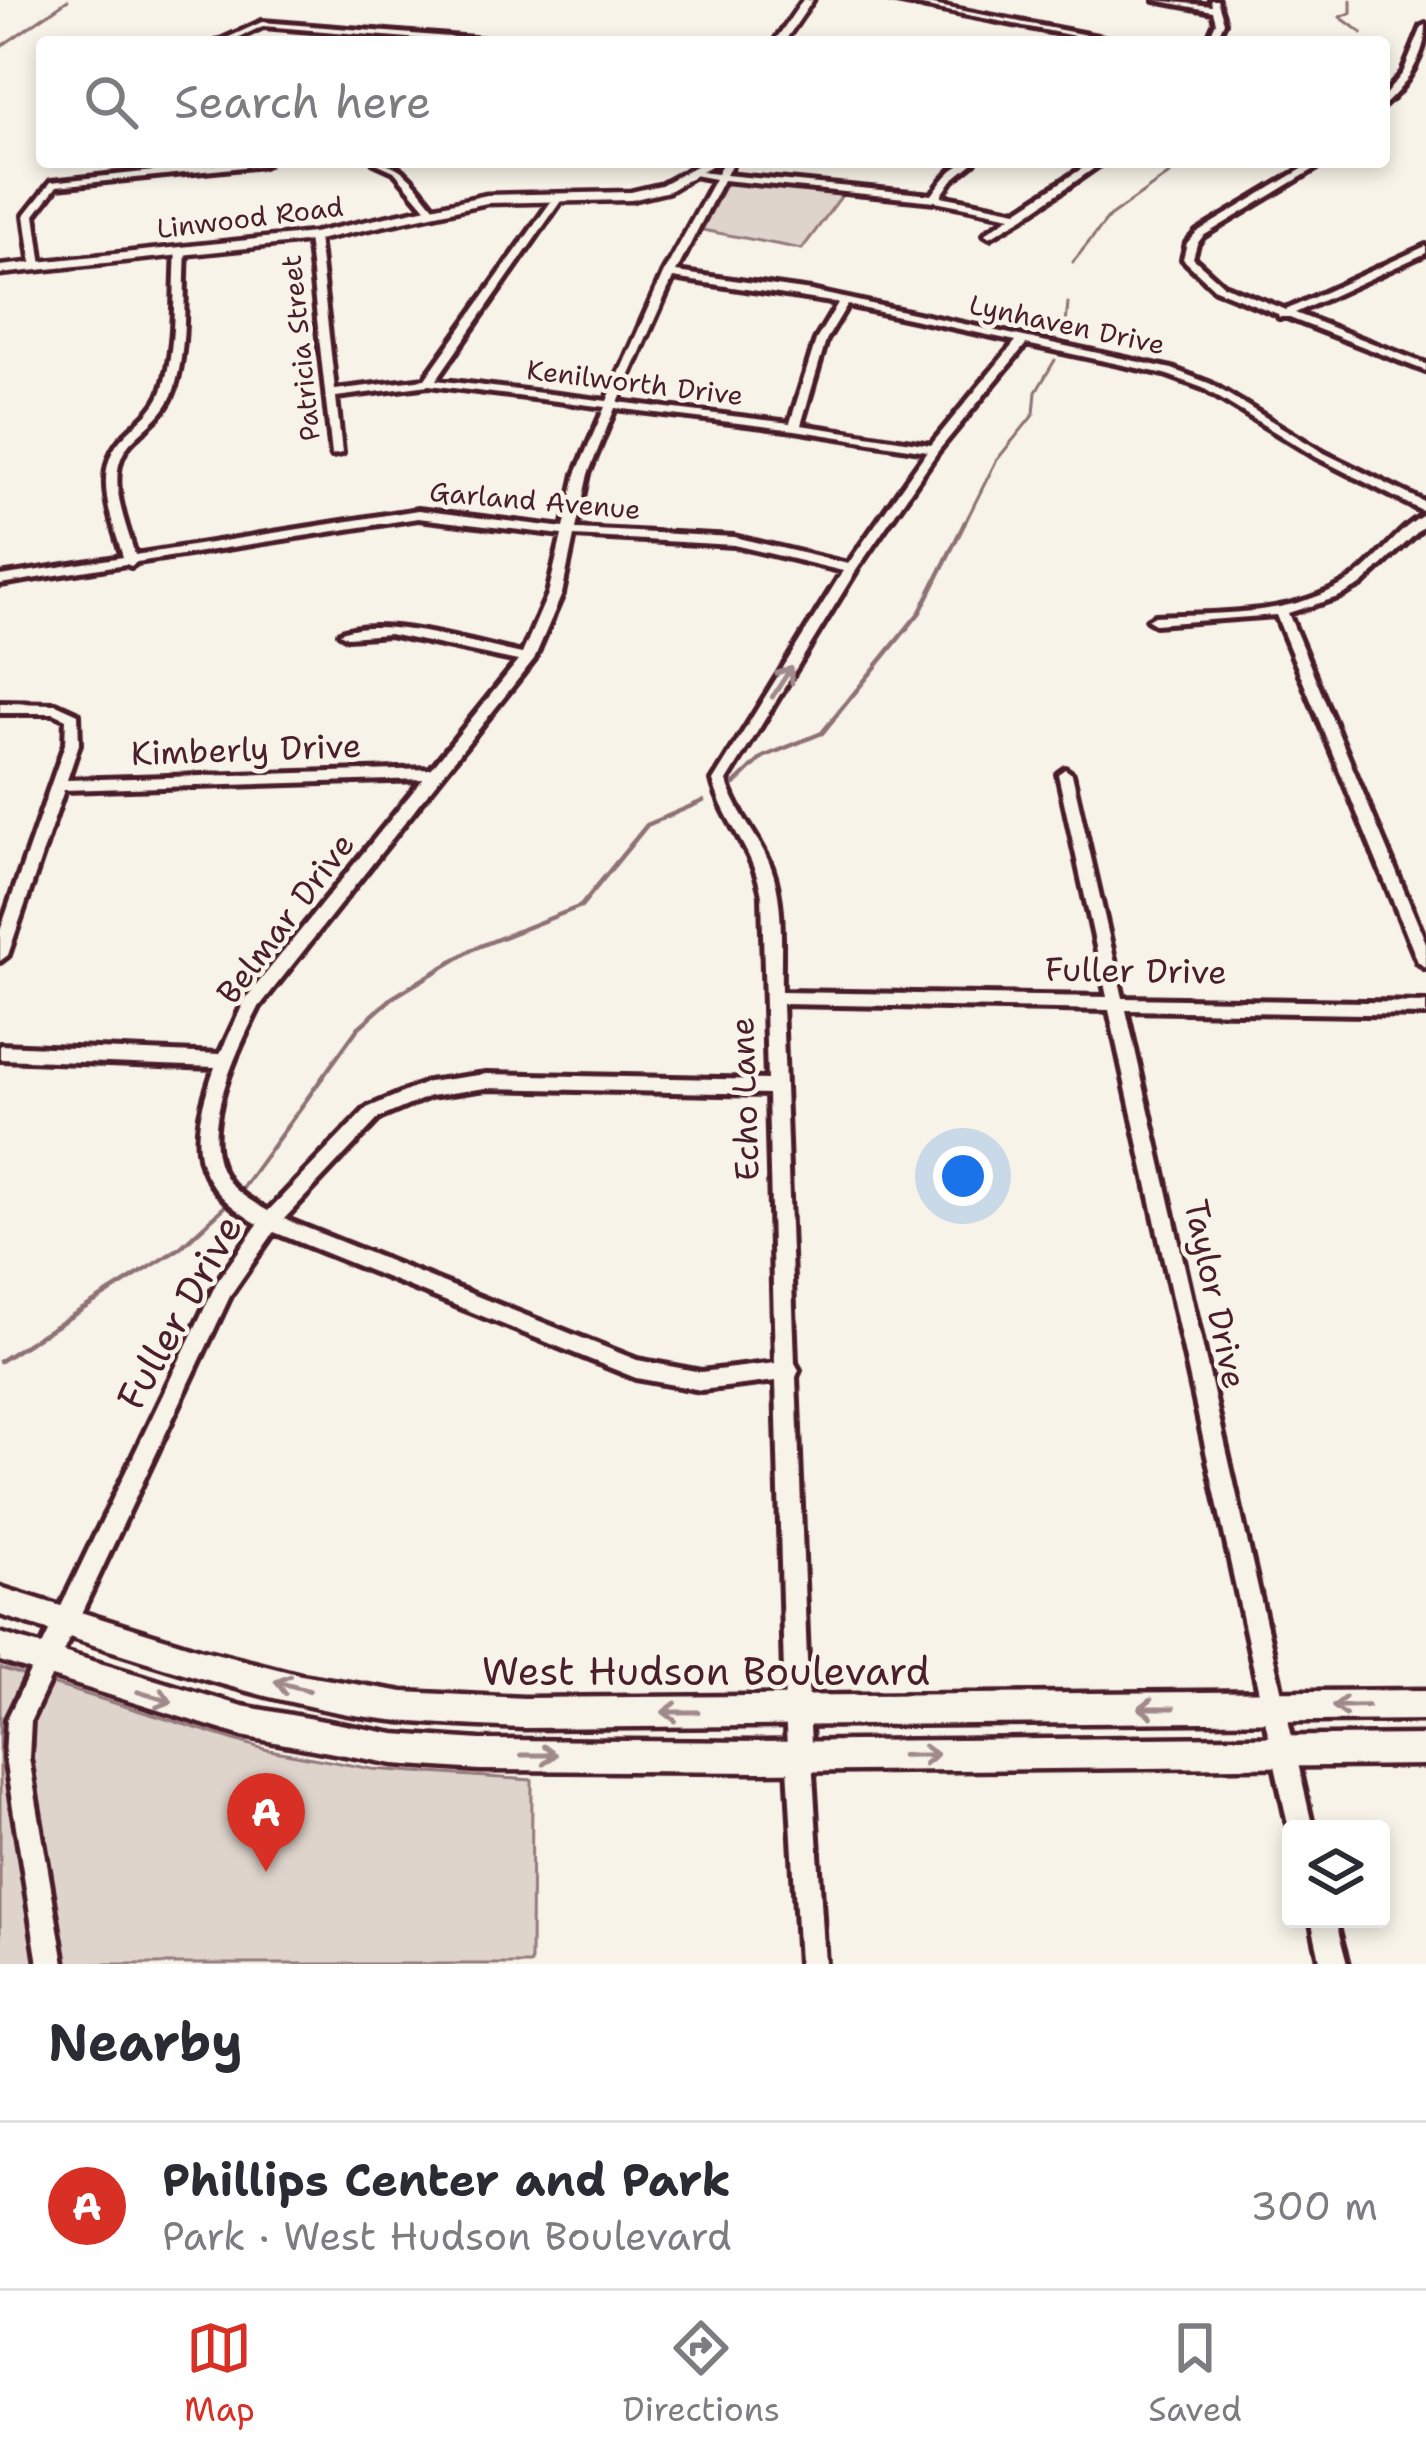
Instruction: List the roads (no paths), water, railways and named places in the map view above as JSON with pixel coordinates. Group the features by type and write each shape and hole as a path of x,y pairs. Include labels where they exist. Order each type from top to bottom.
{"main road":[{"path":"783,36 808,0"},
{"name":"Linwood Road","path":"0,270 313,237 487,199 631,196 665,188 702,168"},
{"name":"West Hudson Boulevard","path":"0,1601 314,1692 403,1707 524,1713 1426,1706"},
{"path":"0,1647 242,1721 394,1749 480,1755 803,1757 1426,1750"}],"street":[{"path":"895,0 1086,36"},
{"path":"934,8 944,0"},
{"path":"1159,0 1215,4 1220,22 1214,36"},
{"path":"235,36 262,24 412,36"},
{"path":"1390,95 1407,73 1426,27"},
{"path":"1407,73 1426,75"},
{"path":"37,266 30,215 40,197 62,182 203,168"},
{"path":"395,168 431,210"},
{"path":"935,198 962,168"},
{"path":"990,234 1089,168"},
{"path":"1311,168 1200,234 1187,253 1208,281 1283,315 1426,368"},
{"path":"693,174 724,170 935,198 1021,215"},
{"name":"Belmar Drive","path":"724,170 668,274 582,475 555,594 526,658 274,971 224,1060 208,1125 209,1155 217,1180 270,1222 636,1369 701,1381 789,1370"},
{"path":"429,382 558,198"},
{"name":"Patricia Street","path":"313,237 336,453"},
{"path":"1283,315 1426,249"},
{"path":"131,562 116,506 112,465 122,442 150,420 167,395 176,351 181,251"},
{"name":"Lynhaven Drive","path":"668,274 764,285 844,301 1195,380 1320,455 1426,508"},
{"path":"795,427 821,340 844,301"},
{"name":"Echo Lane","path":"812,1964 797,1711 789,1370 768,876 763,856 741,827 720,781 851,569 934,449 1024,339"},
{"name":"Kenilworth Drive","path":"330,394 429,382 934,449"},
{"name":"Garland Avenue","path":"0,580 394,515 569,532 734,541 851,569"},
{"path":"1155,620 1281,612 1335,595 1360,580 1426,518"},
{"path":"1281,612 1426,962"},
{"path":"347,633 389,630 526,658"},
{"path":"0,708 56,709 73,717 73,744 0,955"},
{"name":"Kimberly Drive","path":"59,785 436,774"},
{"name":"Taylor Drive","path":"1065,774 1299,1820"},
{"name":"Fuller Drive","path":"773,998 1426,1009"},
{"path":"0,1052 224,1060"},
{"name":"Fuller Drive","path":"51,1964 16,1758 20,1719 189,1354 224,1288 270,1222 373,1113 428,1090 486,1081 777,1087"},
{"path":"1325,1928 1334,1964"}],"waterway":[{"path":"0,47 68,0"},
{"path":"1351,0 1351,13 1340,17 1362,33"},
{"path":"1073,262 1109,217 1178,168"},
{"path":"1066,325 1068,303"},
{"path":"964,525 996,461 1034,414 1036,392 1055,360"},
{"path":"735,784 763,757 822,733 920,612 965,522"},
{"path":"239,1193 358,1028 392,998 473,949 581,906 647,825 703,801"},
{"path":"0,1361 180,1248 231,1201"}],"place":[{"name":"Phillips Center and Park","path":"266,1872"}]}
